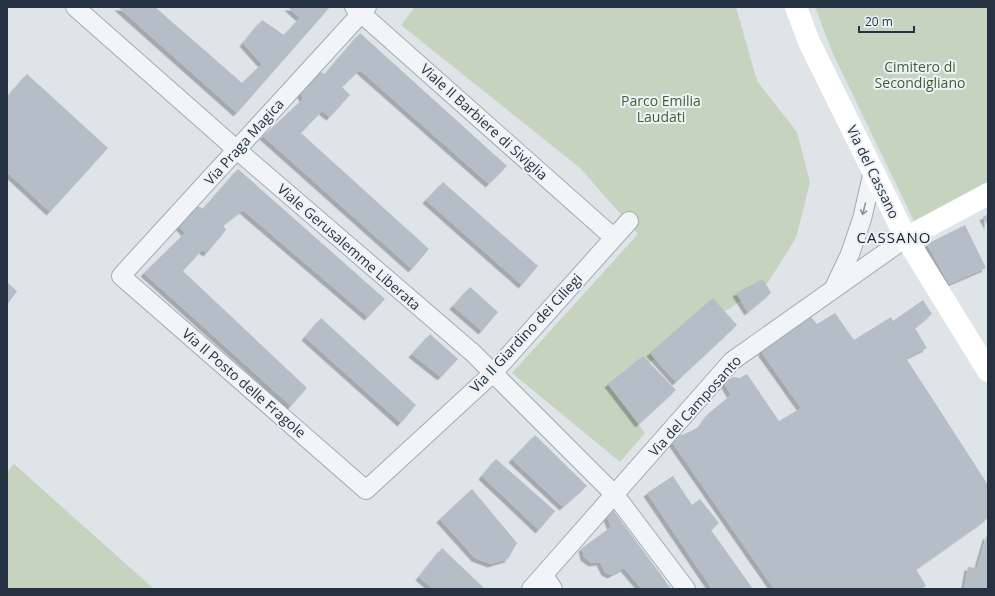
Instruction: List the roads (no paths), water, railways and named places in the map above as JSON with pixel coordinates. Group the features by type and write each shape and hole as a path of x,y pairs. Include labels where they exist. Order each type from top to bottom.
{"main road":[{"name":"Via del Cassano","path":"796,7 809,42 906,238 988,372"},
{"path":"906,238 988,194"}],"street":[{"name":"Viale Gerusalemme Liberata","path":"75,7 237,150 473,353 615,495 686,589"},
{"name":"Via Praga Magica","path":"121,276 237,150 361,9"},
{"name":"Viale Il Barbiere di Siviglia","path":"361,9 613,237"},
{"path":"833,289 850,254 862,219 873,171"},
{"name":"Via Il Giardino dei Ciliegi","path":"366,490 493,373 613,237 629,221"},
{"name":"Via del Camposanto","path":"531,589 548,582 615,495 732,361 906,238"},
{"name":"Via Il Posto delle Fragole","path":"121,276 366,490"}],"district":[{"name":"CASSANO","path":"894,238"}],"park label":[{"name":"Cimitero di Secondigliano","path":"920,76"},
{"name":"Parco Emilia Laudati","path":"661,110"}]}
